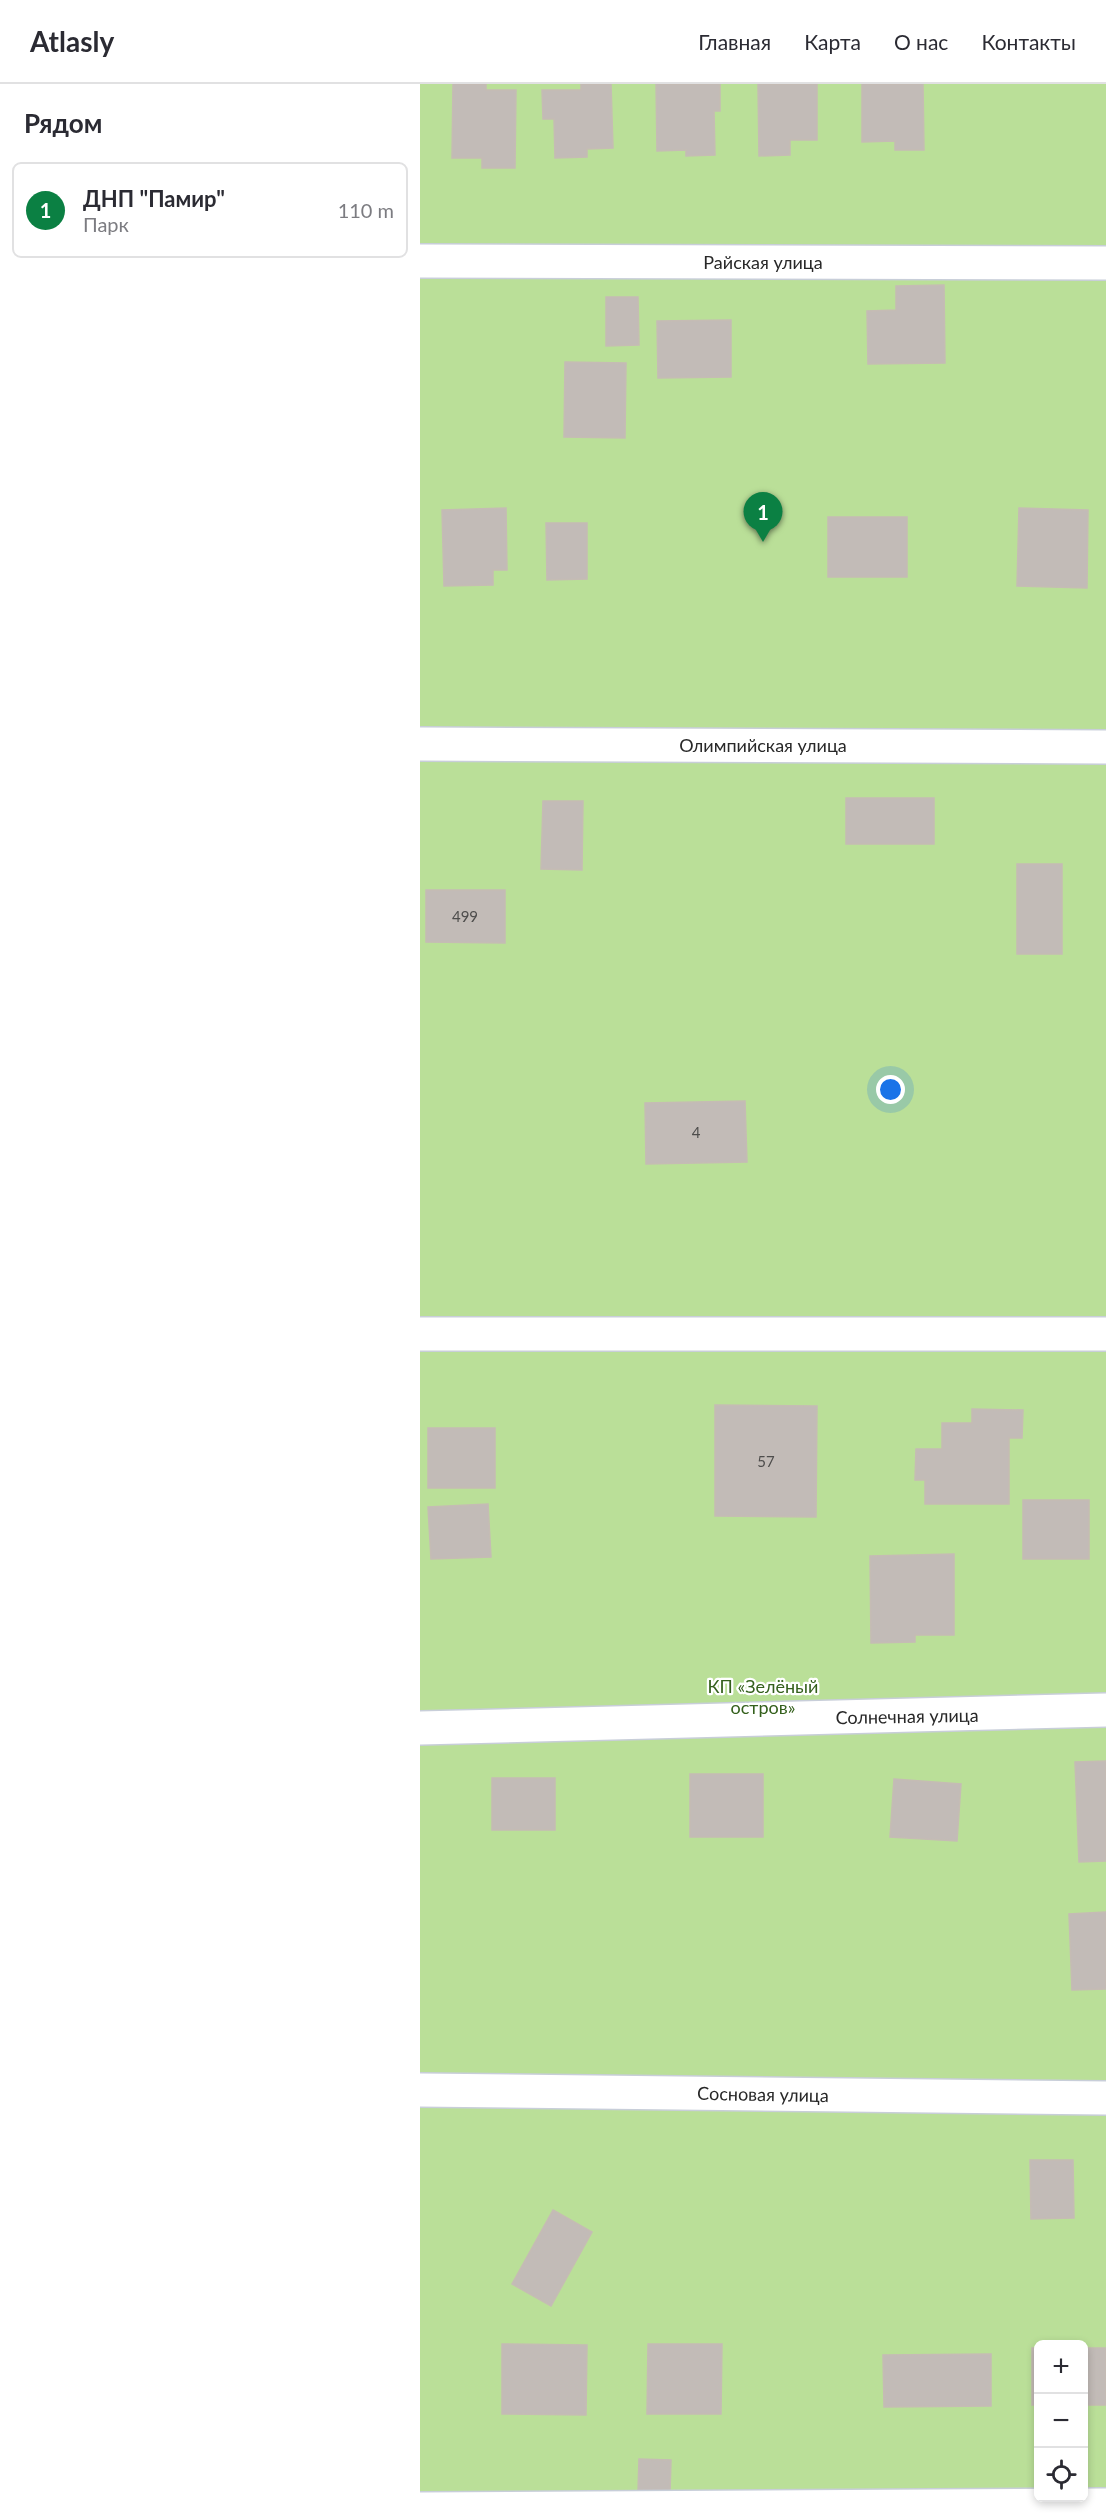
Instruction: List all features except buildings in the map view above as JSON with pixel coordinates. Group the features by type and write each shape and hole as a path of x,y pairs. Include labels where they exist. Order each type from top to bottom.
{"street":[{"name":"Райская улица","path":"420,261 1106,262"},
{"name":"Олимпийская улица","path":"420,744 1106,747"},
{"path":"420,1334 1106,1334"},
{"name":"Солнечная улица","path":"420,1728 1106,1710"},
{"name":"Сосновая улица","path":"420,2090 1106,2098"},
{"path":"420,2509 1106,2505"}],"green space":[{"name":"КП «Зелёный остров»","path":"420,84 1106,84 1106,2520 420,2520"}],"place":[{"name":"ДНП \"Памир\"","path":"763,542"}]}
